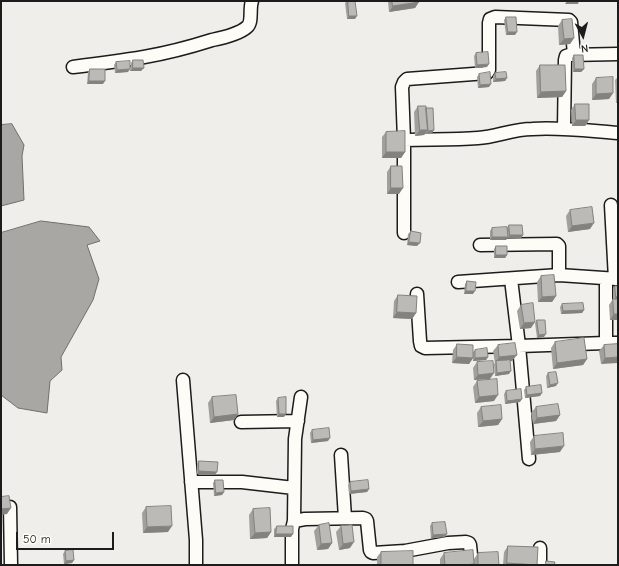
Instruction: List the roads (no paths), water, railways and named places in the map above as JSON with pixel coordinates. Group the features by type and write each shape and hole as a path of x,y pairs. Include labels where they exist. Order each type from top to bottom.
{"street":[{"path":"73,67 169,52 243,30 248,26 250,20 250,6 252,1"},
{"path":"404,233 404,140 402,87 404,82 407,79 487,73 489,70 489,23 490,19 495,17 569,20 571,22 574,54"},
{"path":"564,129 566,56 569,54 618,54"},
{"path":"404,140 478,138 521,129 534,128 618,133"},
{"path":"417,294 420,341 421,346 425,348 612,343 613,279 611,205"},
{"path":"480,245 557,244 559,246 559,275"},
{"path":"458,282 559,275 613,279"},
{"path":"510,279 519,346 529,459"},
{"path":"183,380 196,540 196,565"},
{"path":"292,565 295,439 301,397"},
{"path":"241,422 298,421"},
{"path":"340,455 345,518"},
{"path":"191,482 242,482 294,488"},
{"path":"10,506 11,565"},
{"path":"294,521 305,519 366,519 370,550 373,553 405,551 448,543 466,542 470,545 472,565"},
{"path":"540,548 540,565"}]}
